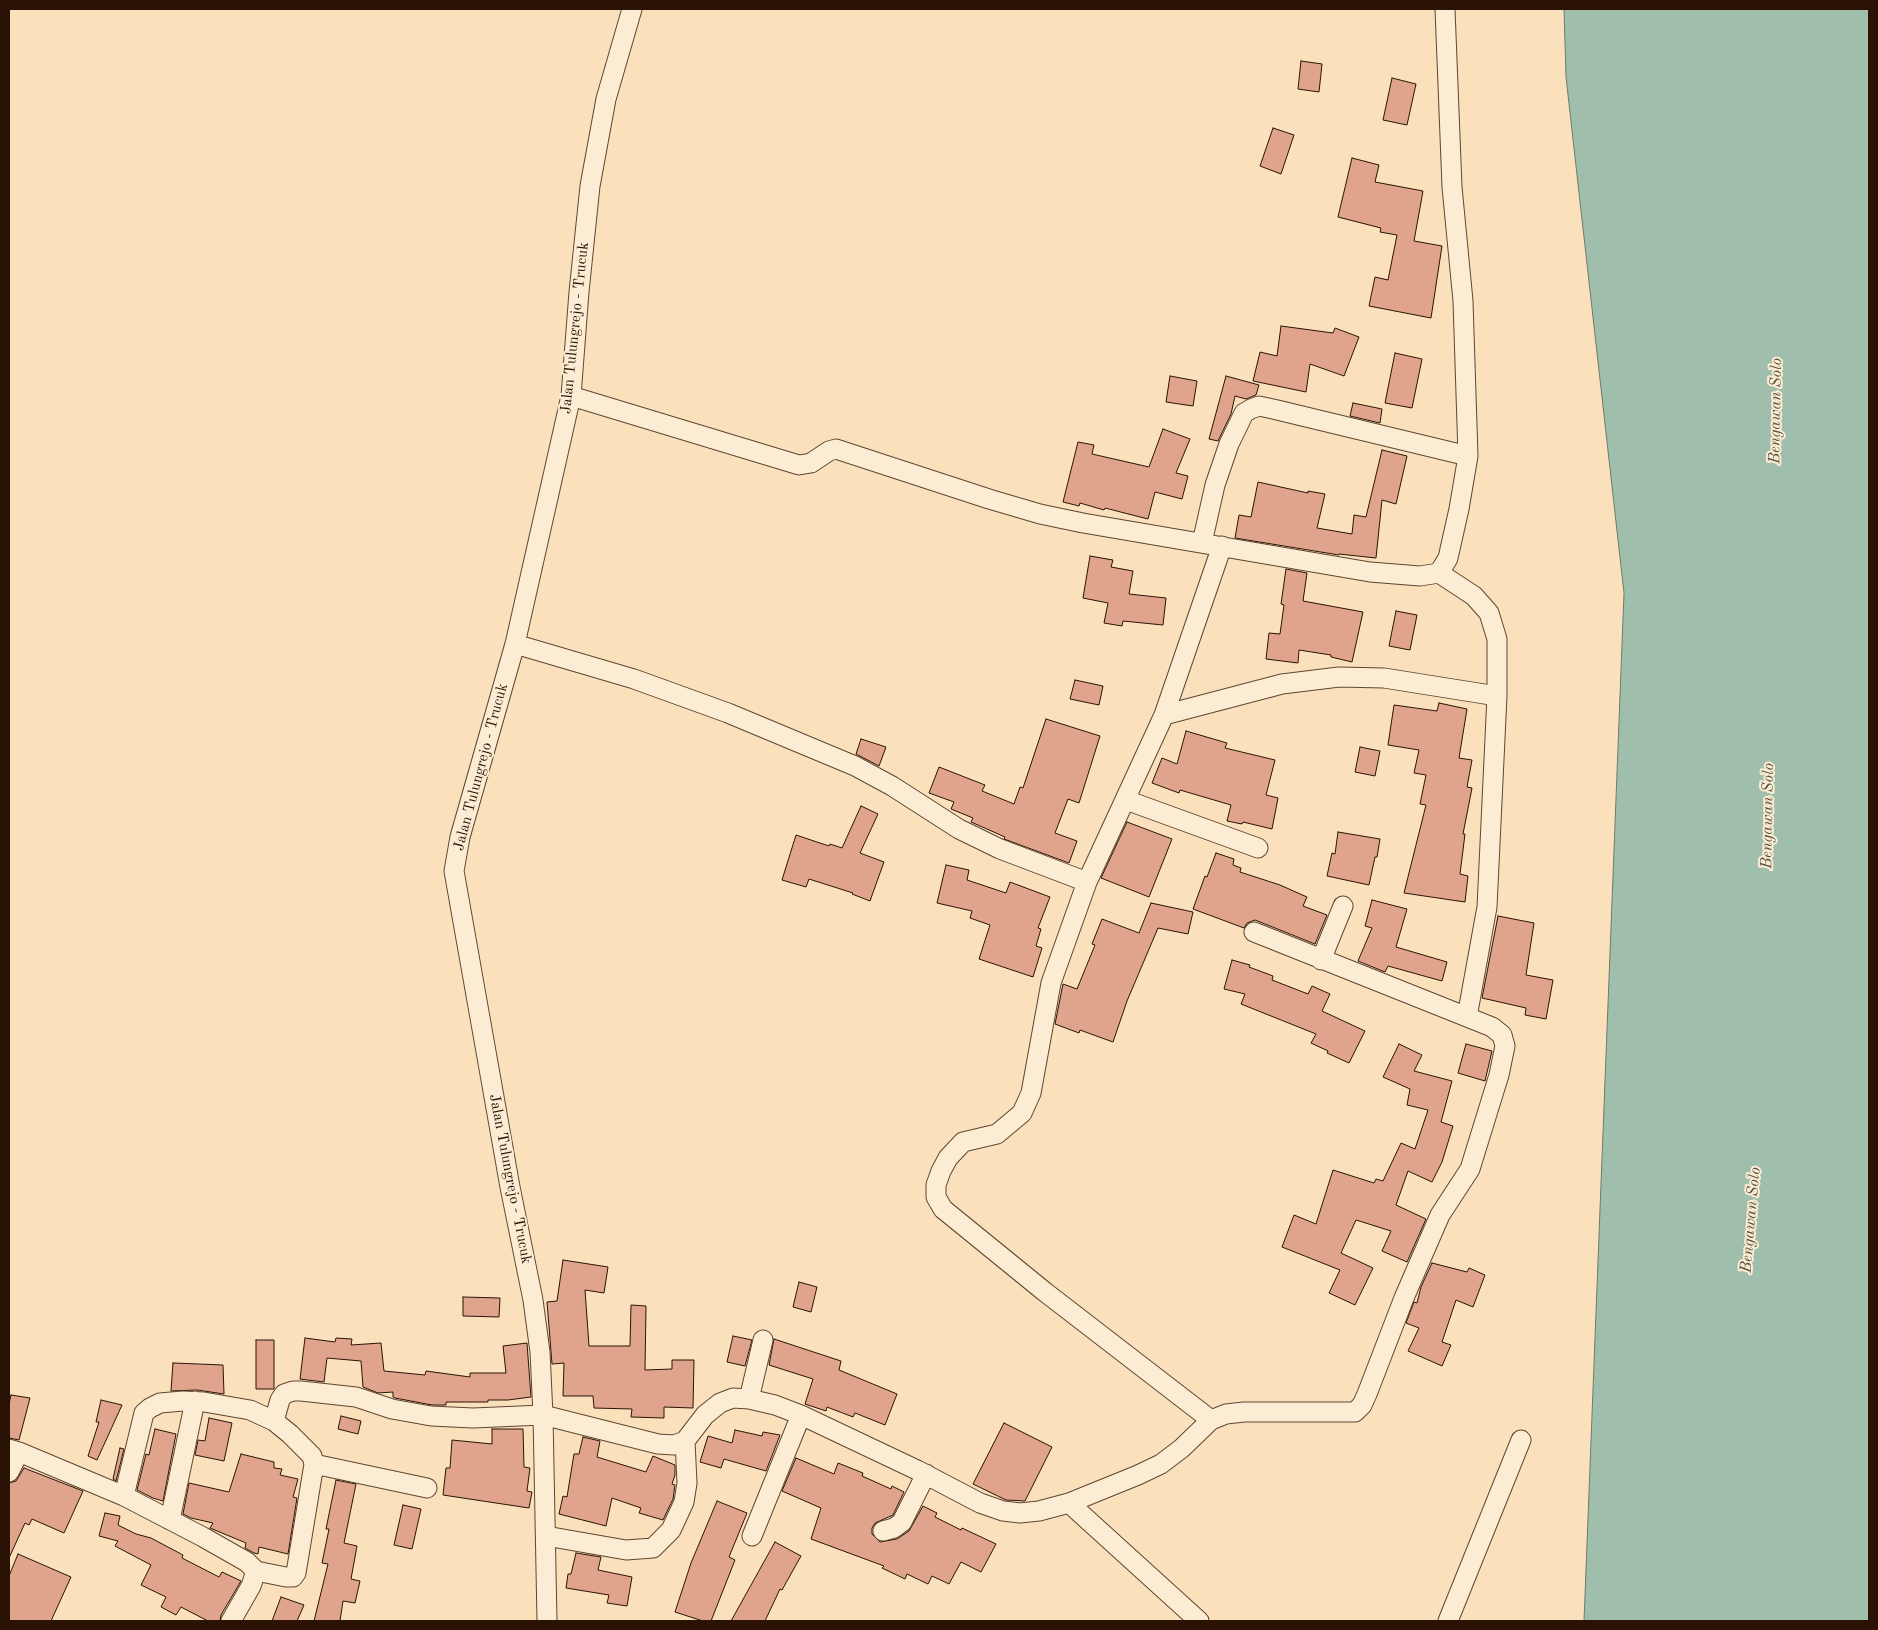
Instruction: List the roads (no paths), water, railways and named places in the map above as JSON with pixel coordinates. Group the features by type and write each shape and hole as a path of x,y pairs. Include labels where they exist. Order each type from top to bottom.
{"street":[{"name":"Jalan Tulungrejo - Trucuk","path":"547,1621 540,1352 533,1300 510,1187 454,871 460,837 515,644 571,396 590,186 606,99 632,9"},
{"path":"1439,573 1448,558 1468,456 1463,301 1452,187 1445,9"},
{"path":"571,396 799,465 811,463 829,450 836,449 1040,514 1370,572 1420,576 1439,573 1474,596 1489,614 1497,639 1497,696 1487,907 1466,1018"},
{"path":"1202,543 1215,485 1229,444 1244,413 1259,406 1468,456"},
{"path":"1211,1420 1045,1292 944,1209 936,1197 936,1186 948,1158 964,1142 998,1134 1022,1113 1031,1093 1050,983 1087,882 1164,715 1222,546"},
{"path":"515,644 634,679 736,716 855,766 892,786 959,828 1000,849 1087,882"},
{"path":"1164,715 1282,684 1339,677 1384,678 1497,696"},
{"path":"1126,800 1258,848"},
{"path":"1321,960 1343,906"},
{"path":"274,1421 280,1400 284,1394 293,1391 356,1397 392,1409 431,1416 473,1418 543,1415 658,1444 674,1445 684,1440 705,1414 720,1403 733,1398 749,1399 775,1405 801,1415 926,1474 980,1503 1003,1511 1020,1513 1039,1511 1069,1503 1161,1464 1182,1448 1211,1420 1226,1414 1244,1412 1355,1412 1362,1405 1404,1298 1440,1215 1470,1169 1499,1075 1505,1046 1502,1035 1492,1027 1254,932"},
{"path":"749,1399 763,1340"},
{"path":"170,1520 195,1401"},
{"path":"9,1472 14,1450 124,1496 236,1555 256,1571 293,1577 296,1574 314,1464 312,1456 290,1434 274,1421 250,1410 195,1401 160,1403 144,1413 124,1496"},
{"path":"752,1536 801,1415"},
{"path":"546,1536 626,1550 653,1548 671,1530 684,1502 687,1483 684,1440"},
{"path":"1448,1621 1521,1440"},
{"path":"314,1464 428,1488"},
{"path":"883,1531 894,1528 902,1522 926,1474"},
{"path":"1069,1503 1199,1621"},
{"path":"231,1621 251,1586 256,1571"}],"water":[{"name":"Bengawan Solo","path":"1564,9 1869,9 1869,1621 1584,1621 1624,593 1566,77"}]}
